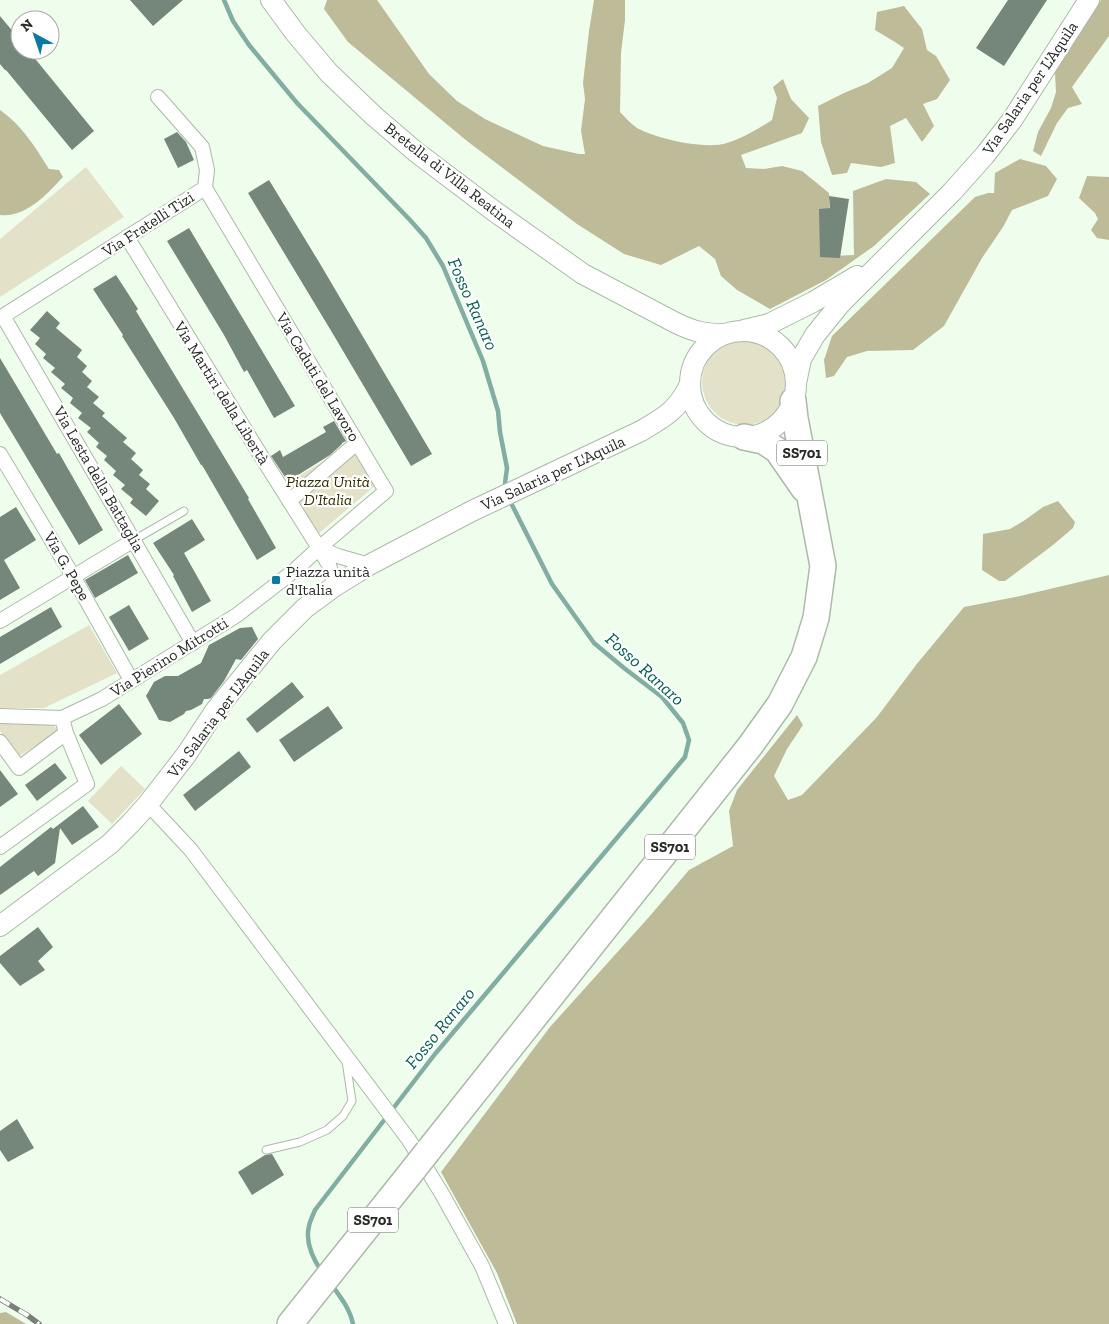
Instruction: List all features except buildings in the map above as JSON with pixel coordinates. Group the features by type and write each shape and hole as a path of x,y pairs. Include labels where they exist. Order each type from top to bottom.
{"highway":[{"name":"SS701","path":"290,1324 744,754 780,704 804,657 816,618 823,566 804,461 794,418 795,392"},
{"name":"SS701","path":"744,437 763,441 777,450 802,486 811,505"}],"main road":[{"name":"Bretella di Villa Reatina","path":"271,0 296,34 330,73 374,116 416,152 494,212 583,274 692,331 708,334 733,332"},
{"name":"Via Salaria per L'Aquila","path":"885,260 952,192 1012,120 1089,0"},
{"path":"659,313 676,329 689,348 693,399 700,414 710,425 726,434 744,437 760,434 774,427 786,416 795,392 801,359 815,334 840,304 885,260"},
{"path":"692,375 701,352 711,342 733,332 769,324 813,302 885,260"},
{"path":"733,332 758,333 774,340 786,352 794,367 795,392"},
{"name":"Via Salaria per L'Aquila","path":"0,926 110,844 131,824 186,755 215,711 272,641 305,608 335,586 369,566 472,511 641,431 661,419 675,408 684,397 692,375"},
{"name":"Via Salaria per L'Aquila","path":"641,431 681,420 710,425"}],"street":[{"name":"Via Fratelli Tizi","path":"2,317 204,188 207,170 202,147 158,97"},
{"name":"Via Caduti del Lavoro","path":"204,188 386,491 319,548"},
{"name":"Via Martiri della Libertà","path":"127,238 319,548"},
{"name":"Via Lesta della Battaglia","path":"2,317 194,643"},
{"path":"290,501 358,444"},
{"name":"Via G. Pepe","path":"0,454 6,474 73,576 131,680"},
{"path":"0,621 134,540"},
{"path":"319,548 369,566"},
{"path":"319,548 329,565 335,586"},
{"name":"Via Pierino Mitrotti","path":"0,716 62,718 102,699 237,615 295,570 319,548"},
{"path":"2,842 87,784 66,733 62,718"},
{"path":"0,742 19,768 66,733"},
{"path":"148,804 191,850 403,1132 442,1194 482,1266 506,1324"}],"lane":[{"path":"134,540 184,511"},
{"path":"266,1150 300,1142 327,1130 343,1116 352,1101 350,1078 345,1056"}],"green space":[{"path":"86,167 124,217 0,297 0,239"},
{"path":"745,339 762,342 776,351 785,365 788,382 785,399 776,413 762,422 745,425 728,422 714,413 705,399 702,382 705,365 714,351 728,342"},
{"name":"Piazza Unità D'Italia","path":"352,445 377,484 318,534 286,483"},
{"path":"89,625 117,673 44,708 0,708 0,675"},
{"path":"0,723 53,724 58,731 18,757 0,731"},
{"path":"121,766 145,789 112,824 88,801"}],"shaded area":[{"path":"327,0 377,0 429,74 457,101 485,119 543,146 585,154 581,131 585,99 583,83 594,0 625,0 625,20 621,53 620,112 637,128 657,136 695,144 718,145 739,139 772,120 777,98 773,87 783,79 791,99 809,118 802,133 741,155 746,168 764,169 782,166 802,171 829,193 832,256 854,255 853,191 886,179 916,182 930,194 874,246 826,280 770,309 737,290 721,276 715,259 699,246 661,265 624,254 577,224 467,141 348,42 324,9"},
{"path":"1101,0 1109,0 1109,36 1072,87 1082,104 1068,108 1057,123 1041,156 1033,151 1038,132 1051,108 1056,92 1055,73 1065,50"},
{"path":"904,6 922,29 927,50 936,56 950,80 937,99 923,104 934,126 922,142 906,118 890,126 895,163 881,167 851,163 847,173 832,175 821,142 818,106 868,83 892,68 904,48 875,30 877,12"},
{"path":"0,110 21,129 49,169 59,170 63,177 35,204 19,213 10,215 0,215"},
{"path":"1020,159 1046,166 1057,179 1048,196 1012,210 982,258 944,326 913,350 867,351 847,357 834,376 826,378 824,360 832,336 975,197 994,193 995,173"},
{"path":"1087,176 1109,177 1109,240 1097,238 1091,230 1098,219 1095,213 1079,198"},
{"path":"1058,501 1075,522 1073,528 1005,581 999,581 982,570 983,534 1010,529 1043,507"},
{"path":"1109,575 1109,1324 517,1324 497,1273 441,1172 550,1027 689,870 733,846 729,811 737,790 797,715 803,725 787,749 774,776 788,800 802,795 877,717 916,665 964,607"},
{"path":"6,1312 26,1324 0,1324 0,1313"}],"waterway":[{"name":"Fosso Ranaro","path":"224,0 233,21 249,45 297,103 426,238 443,266 483,361 498,411 507,468 505,483 507,489"},
{"name":"Fosso Ranaro","path":"322,1272 313,1256 308,1238 309,1224 315,1210 435,1054 685,757 689,740 683,723 662,697 594,643 552,584 509,499"},
{"name":"Fosso Ranaro","path":"331,1284 347,1308 353,1324"}],"railway":[{"path":"0,1299 39,1324"}],"place":[{"name":"Piazza unità d'Italia","path":"276,580"}]}
